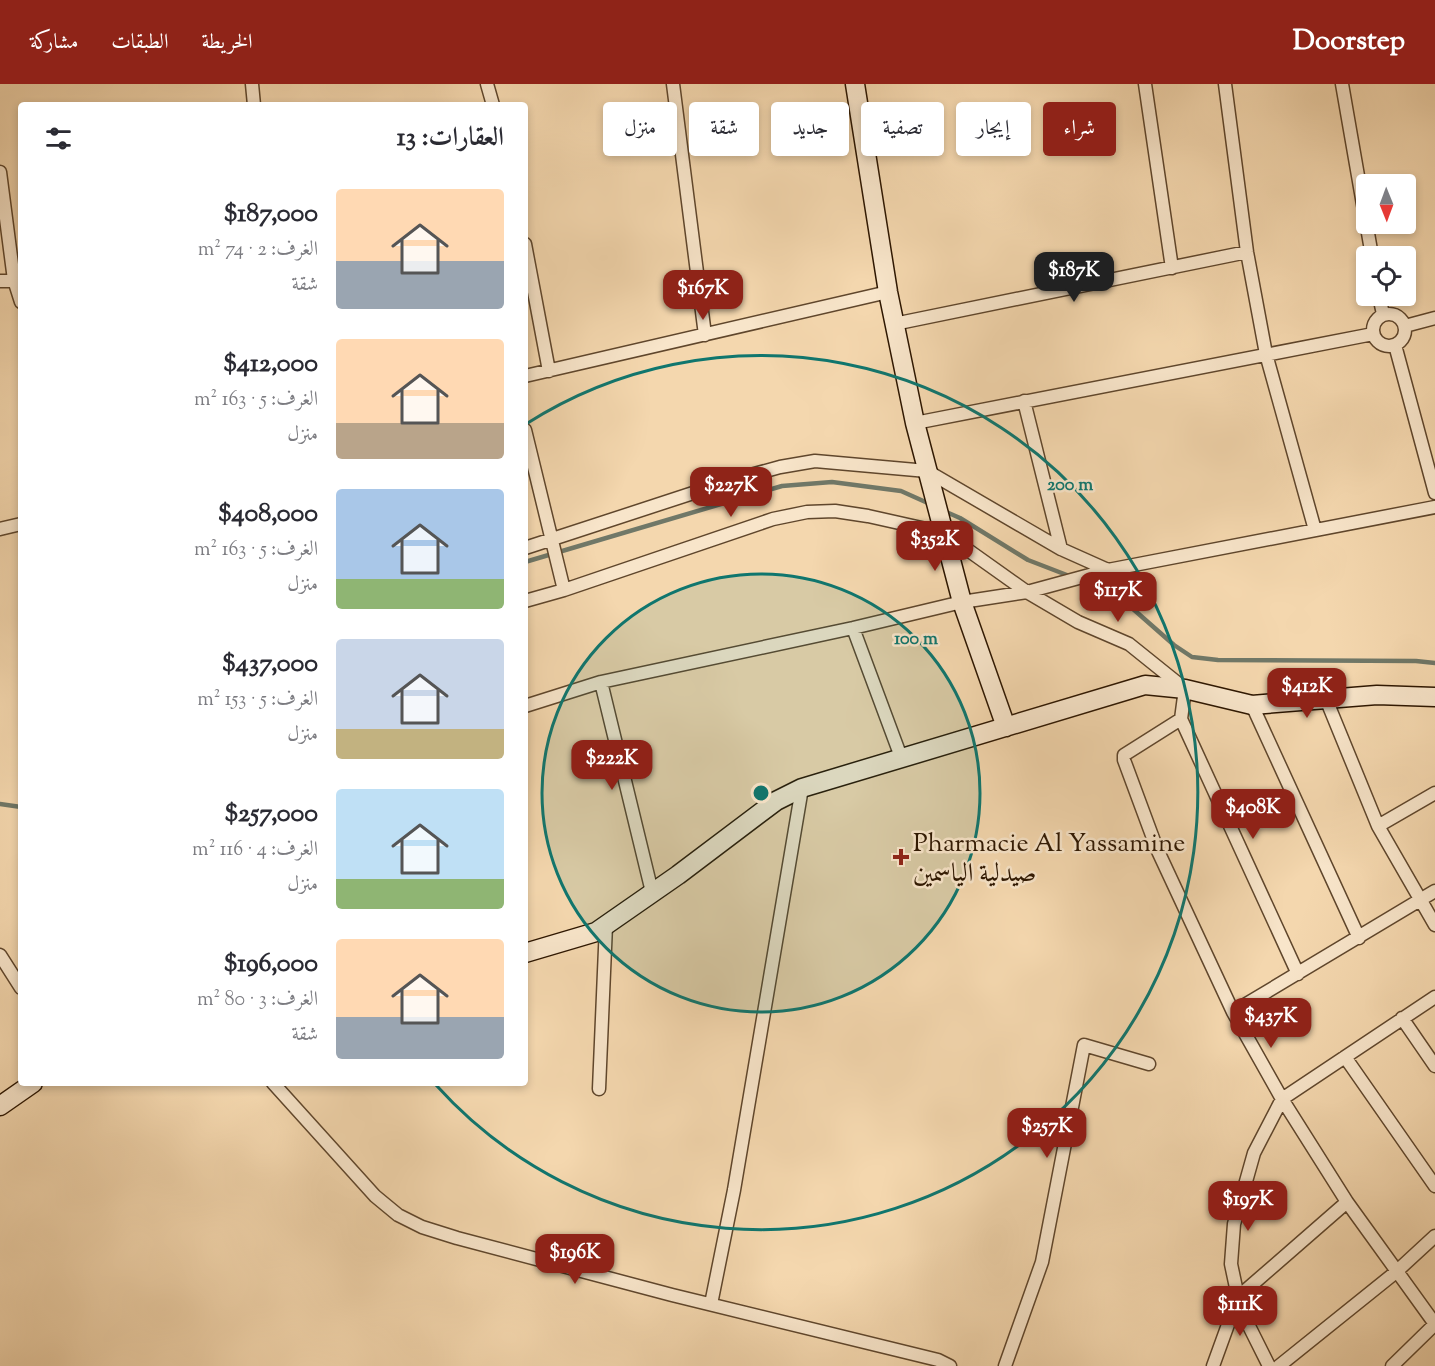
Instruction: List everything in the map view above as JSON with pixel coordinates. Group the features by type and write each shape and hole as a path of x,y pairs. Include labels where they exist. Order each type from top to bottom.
{"street":[{"path":"252,84 254,102"},
{"path":"487,84 492,102"},
{"path":"673,84 705,335"},
{"path":"855,84 888,292 915,423 962,602 1006,727"},
{"path":"1145,84 1172,268"},
{"path":"1225,84 1247,252 1266,354 1315,530"},
{"path":"1342,84 1370,246"},
{"path":"0,172 18,280 0,281"},
{"path":"894,324 1247,252"},
{"path":"529,283 549,371"},
{"path":"528,375 888,292"},
{"path":"1381,306 1383,314"},
{"path":"1383,314 1399,316 1405,326 1404,337 1395,345 1384,346 1375,339 1373,334 1374,322 1383,314"},
{"path":"1405,326 1435,318"},
{"path":"915,423 1373,334"},
{"path":"1395,345 1435,493"},
{"path":"1024,401 1060,549"},
{"path":"528,443 564,590"},
{"path":"528,547 551,542 736,479 780,467 815,461 929,477 1060,549 1108,570"},
{"path":"528,705 601,682 853,628 962,602 1027,592 1108,570 1435,507"},
{"path":"528,600 773,519 807,512 835,512 868,516 942,527 1027,592 1078,622 1129,644 1185,689"},
{"path":"0,529 18,525"},
{"path":"853,628 901,757"},
{"path":"601,682 652,892"},
{"path":"528,952 596,932 776,801 802,788 1145,684 1185,689 1252,705 1377,694 1435,697"},
{"path":"1185,689 1181,719 1298,974"},
{"path":"1326,699 1378,826 1435,925"},
{"path":"1252,705 1359,938"},
{"path":"1181,719 1126,753 1124,760 1157,849 1233,1012 1282,1099 1347,1202 1435,1324 1392,1366"},
{"path":"711,1304 734,1190 802,788"},
{"path":"1378,826 1435,793"},
{"path":"1233,1012 1435,891"},
{"path":"598,1089 606,925"},
{"path":"0,955 18,983"},
{"path":"1269,1366 1249,1326 1231,1264 1234,1224 1254,1153 1282,1099 1435,997"},
{"path":"1402,1018 1435,1066"},
{"path":"1005,1366 1042,1262 1084,1046 1149,1064"},
{"path":"1345,1057 1435,1186"},
{"path":"0,1106 29,1086"},
{"path":"276,1086 375,1196 398,1215 422,1227 711,1304 918,1355 950,1366"},
{"path":"1213,1366 1239,1298 1347,1202"},
{"path":"1280,1366 1396,1272 1435,1236"}],"waterway":[{"path":"528,561 782,486 832,482 901,491 930,504"},
{"path":"944,511 960,518 1028,560 1072,577"},
{"path":"1082,581 1116,594 1174,645 1192,657 1218,660 1435,663"},
{"path":"0,804 18,807"}],"place":[{"name":"Pharmacie Al Yassamine صيدلية الياسمين","path":"901,857"}]}
